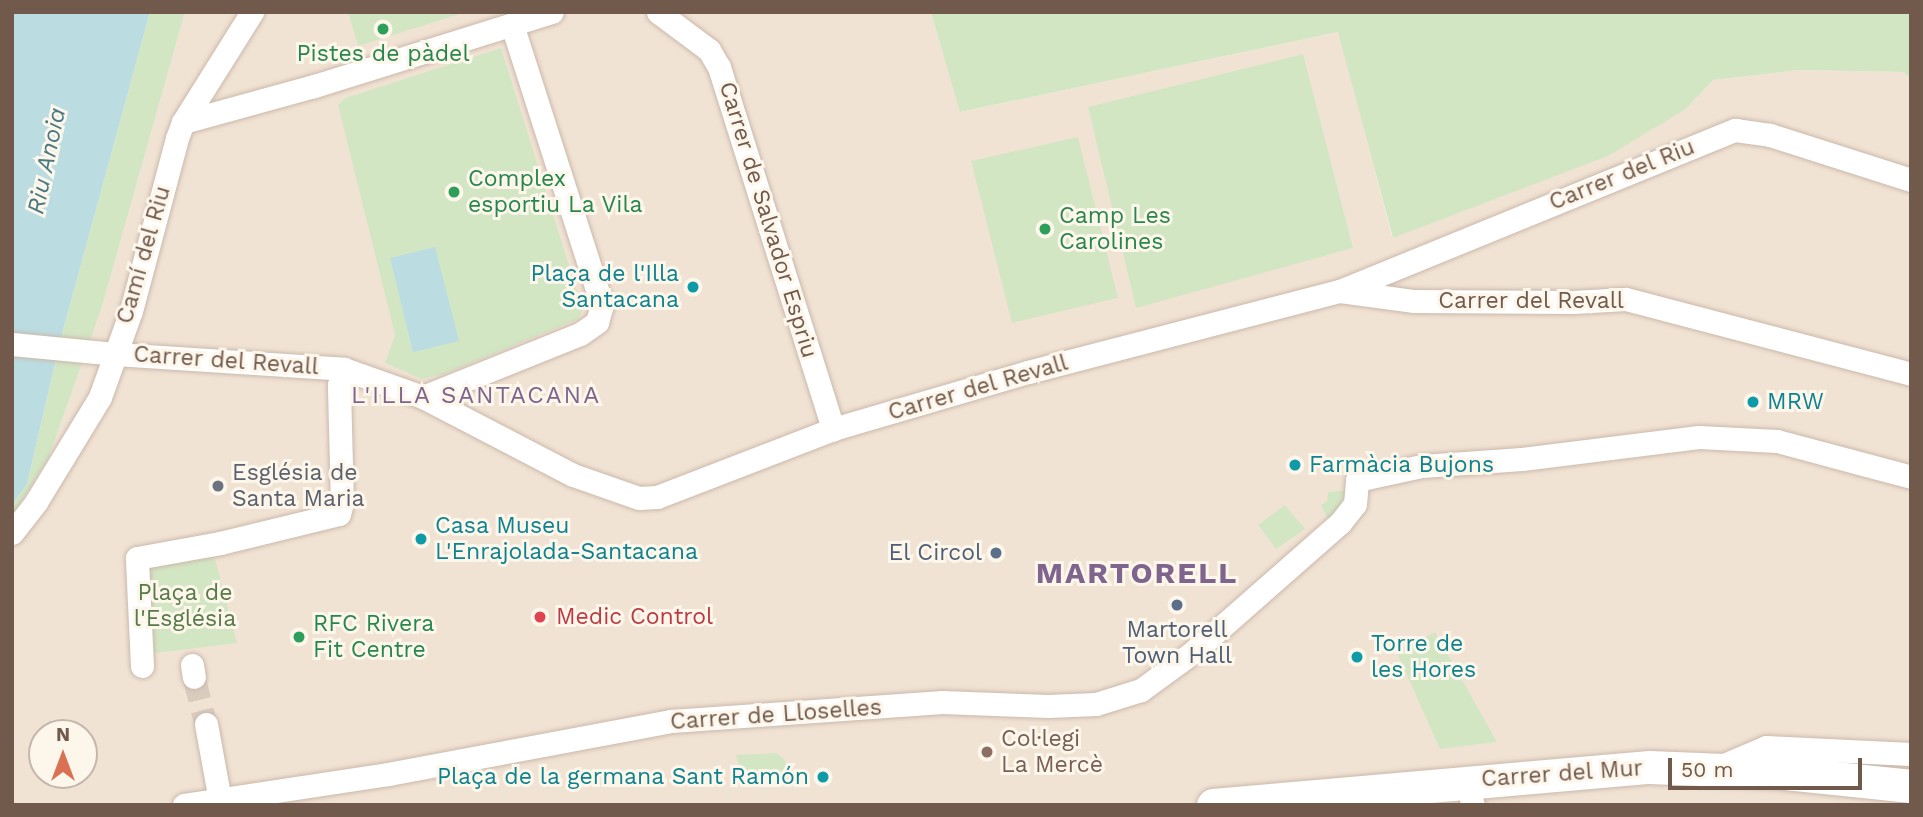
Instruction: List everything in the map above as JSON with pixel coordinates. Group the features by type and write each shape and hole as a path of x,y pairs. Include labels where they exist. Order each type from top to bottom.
{"main road":[{"name":"Carrer del Mur","path":"1213,805 1469,793 1649,767 1716,768 1911,786"}],"street":[{"name":"Camí del Riu","path":"12,533 36,502 93,411 141,276 161,193 183,122 252,12"},
{"path":"183,122 314,86 552,12"},
{"name":"Carrer de Salvador Espriu","path":"659,12 709,50 719,66 833,429"},
{"path":"423,397 580,334 597,322 602,305 512,24"},
{"name":"Carrer del Riu","path":"1340,291 1735,130 1770,135 1911,180"},
{"name":"Carrer del Revall","path":"12,344 115,354 344,369 423,397 573,475 639,498 657,497 833,429 1028,372 1340,291 1414,301 1573,302 1626,299 1911,374"},
{"path":"142,666 137,558 220,543 339,514 342,503 339,385 344,369"},
{"name":"Carrer de Lloselles","path":"184,805 457,762 671,721 942,702 1048,706 1096,704 1142,690 1193,652 1318,541 1355,504 1357,480 1422,466 1522,459 1699,437 1777,441 1911,477"},
{"path":"12,552 36,502"},
{"path":"206,724 220,800"},
{"path":"1716,768 1766,747 1911,754"}],"shaded area":[{"path":"185,12 931,12 961,112 1339,32 1392,237 1686,109 1713,80 1799,70 1903,72 1911,79 1911,805 12,805 12,517 49,457 102,307"}],"green space":[{"path":"150,12 185,12 102,307 49,457 12,517 12,505 27,484 62,334"},
{"name":"Pistes de pàdel","path":"348,12 466,12 358,46"},
{"path":"931,12 1911,12 1911,79 1903,72 1799,70 1713,80 1686,109 1608,156 1393,238 1338,32 960,112"},
{"name":"Complex esportiu La Vila","path":"501,48 583,310 578,319 444,374 422,379 385,363 395,335 338,105 345,98"},
{"path":"1303,54 1353,248 1136,308 1088,107"},
{"name":"Camp Les Carolines","path":"1078,137 1118,298 1012,323 971,161"},
{"path":"1349,490 1330,523 1321,505 1327,501 1328,492"},
{"path":"1285,505 1305,529 1276,549 1258,525"},
{"name":"Plaça de l'Església","path":"210,556 215,559 237,643 147,654 141,570"},
{"path":"1435,632 1497,742 1440,749 1397,653"},
{"path":"777,753 785,760 788,772 794,776 787,785 781,785 776,778 743,781 736,755"}],"water":[{"name":"Riu Anoia","path":"14,12 150,12 62,334 27,484 12,505"},
{"path":"435,247 459,341 413,352 390,258"}],"tunnel":[{"path":"194,677 206,724"}],"place":[{"name":"Pistes de pàdel","path":"383,29"},
{"name":"Complex esportiu La Vila","path":"454,192"},
{"name":"Camp Les Carolines","path":"1045,229"},
{"name":"Plaça de l'Illa Santacana","path":"693,287"},
{"name":"MRW","path":"1753,402"},
{"name":"Farmàcia Bujons","path":"1295,465"},
{"name":"Església de Santa Maria","path":"218,486"},
{"name":"Casa Museu L'Enrajolada-Santacana","path":"421,539"},
{"name":"El Circol","path":"996,553"},
{"name":"Martorell Town Hall","path":"1177,605"},
{"name":"Medic Control","path":"540,617"},
{"name":"RFC Rivera Fit Centre","path":"299,637"},
{"name":"Torre de les Hores","path":"1357,657"},
{"name":"Col·legi La Mercè","path":"987,752"},
{"name":"Plaça de la germana Sant Ramón","path":"823,777"}],"district":[{"name":"L'ILLA SANTACANA","path":"476,396"},
{"name":"MARTORELL","path":"1137,573"}]}
